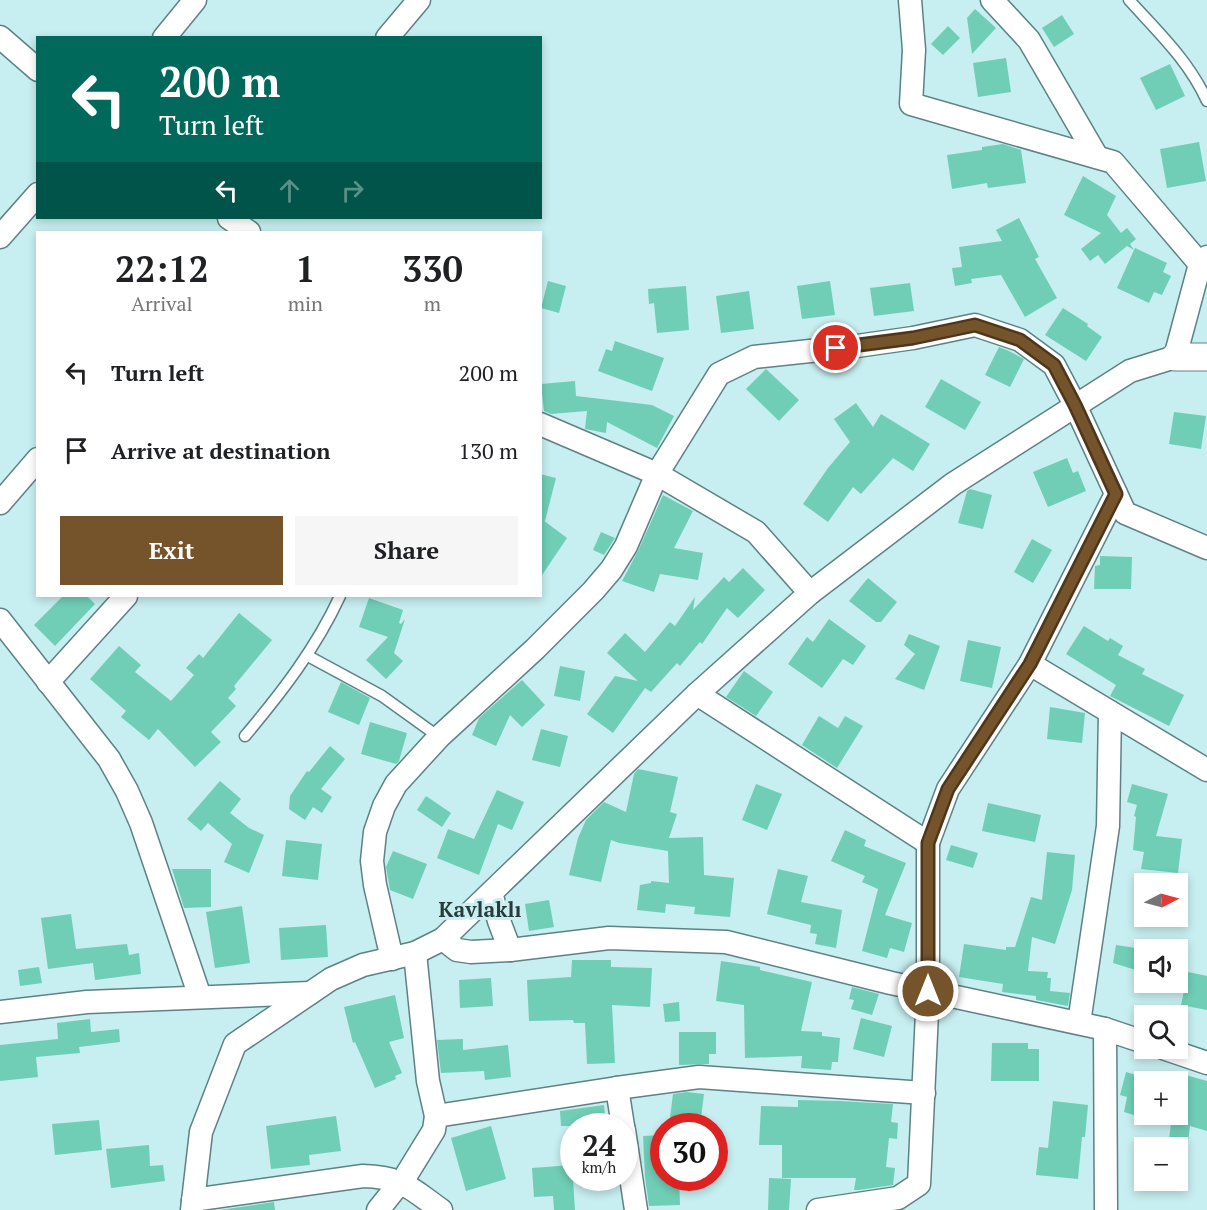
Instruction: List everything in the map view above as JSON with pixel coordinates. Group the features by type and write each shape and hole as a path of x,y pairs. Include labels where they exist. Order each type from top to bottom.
{"street":[{"path":"166,36 195,0"},
{"path":"389,36 419,0"},
{"path":"910,0 914,50 911,104 1113,162 1203,260 1175,357"},
{"path":"992,0 1029,40 1096,157"},
{"path":"0,37 36,68"},
{"path":"0,237 36,196"},
{"path":"392,959 375,885 372,861 375,832 384,806 396,784 439,737 535,649 611,570 626,546 657,474 719,374 754,357 913,338 975,325 1020,340 1054,365 1125,513 1207,548"},
{"path":"441,1210 402,1182 380,1176 363,1176 193,1205 201,1132 235,1044 341,974 363,965 415,953 443,939 697,694 810,593 953,484 1130,370 1175,357 1207,357"},
{"path":"542,425 657,474 756,532 810,593"},
{"path":"0,503 36,461"},
{"path":"818,1210 899,1204 920,1184 928,991 928,843 948,789 1030,664 1116,494"},
{"path":"48,682 125,597"},
{"path":"0,620 109,759 127,791 141,823 200,997"},
{"path":"1030,664 1207,770"},
{"path":"697,694 928,843"},
{"path":"1079,1023 1108,826 1110,712"},
{"path":"491,893 510,950"},
{"path":"443,939 457,950 471,952 510,950 609,938 726,942 928,991 1105,1029 1134,1039"},
{"path":"378,1210 402,1182 434,1130 436,1116 424,1050 415,953"},
{"path":"0,1012 87,1002 310,993"},
{"path":"1105,1029 1106,1210"},
{"path":"1188,1057 1207,1063"},
{"path":"436,1116 699,1077 924,1093"},
{"path":"617,1088 621,1113"},
{"path":"633,1191 636,1210"}],"lane":[{"path":"1129,0 1175,50 1207,101"},
{"path":"245,736 308,656 340,597"},
{"path":"308,656 382,696 439,737"}],"building":[{"path":"975,9 996,28 972,54 967,18"},
{"path":"1062,15 1074,34 1054,47 1042,28"},
{"path":"948,26 960,38 943,55 931,44"},
{"path":"1006,58 1011,92 978,97 973,63"},
{"path":"1170,64 1185,96 1156,110 1140,78"},
{"path":"1199,142 1206,181 1167,188 1160,149"},
{"path":"1003,144 1021,150 1026,183 988,188 987,183 952,189 947,155 982,150 982,147"},
{"path":"1083,176 1116,196 1107,215 1121,233 1127,228 1136,239 1130,244 1134,250 1127,246 1105,264 1098,255 1090,261 1081,249 1101,233 1064,215"},
{"path":"1019,218 1039,257 1035,259 1057,298 1025,317 1001,275 971,279 972,283 955,286 952,268 962,267 959,247 1002,241 996,230"},
{"path":"1135,248 1167,263 1163,272 1171,276 1162,295 1154,292 1149,303 1117,288"},
{"path":"548,281 566,286 559,313 542,308"},
{"path":"830,281 835,315 802,319 797,286"},
{"path":"910,283 914,311 874,316 870,288"},
{"path":"686,286 689,330 657,333 654,303 649,304 648,289"},
{"path":"749,291 754,329 721,333 716,296"},
{"path":"1063,308 1088,324 1087,326 1102,337 1086,361 1045,335"},
{"path":"615,341 664,358 652,391 598,371 606,349 612,351"},
{"path":"999,347 1024,359 1010,387 985,375"},
{"path":"766,369 799,400 779,421 746,389"},
{"path":"941,379 981,402 965,430 925,407"},
{"path":"575,381 576,396 652,405 674,416 657,448 607,422 606,433 585,429 587,411 551,414 544,411 542,384"},
{"path":"856,403 873,427 881,414 930,444 913,471 893,458 861,494 853,487 828,522 803,504 828,468 850,442 834,419"},
{"path":"1174,412 1206,416 1201,449 1169,444"},
{"path":"1067,458 1073,473 1078,471 1086,491 1048,507 1033,472"},
{"path":"542,474 556,478 545,521 543,520 567,538 542,575"},
{"path":"970,489 992,495 983,529 958,523 967,491"},
{"path":"663,495 693,511 674,548 703,553 698,580 660,574 654,592 622,581"},
{"path":"601,532 615,538 604,555 593,550"},
{"path":"1032,539 1052,550 1033,583 1014,572"},
{"path":"1100,556 1132,557 1131,589 1094,589 1095,566 1100,565"},
{"path":"743,568 765,590 738,618 727,608 702,644 700,642 680,666 677,663 651,692 645,688 613,733 587,714 615,676 638,681 607,653 625,633 645,652 670,622 675,626 695,597 693,610 724,577 729,582"},
{"path":"868,578 897,602 881,622 876,622 849,601"},
{"path":"62,597 88,597 95,604 55,646 34,625"},
{"path":"369,598 403,610 399,623 401,624 405,619 394,653 403,661 386,679 366,660 388,637 359,627"},
{"path":"239,613 272,640 234,686 236,689 228,698 236,706 211,732 221,742 195,767 158,729 149,740 121,717 126,711 90,679 119,646 141,665 135,672 171,701 194,675 186,668 199,654 203,658"},
{"path":"829,619 866,646 853,665 843,659 822,688 788,664 807,637 813,642"},
{"path":"1084,626 1108,641 1110,638 1123,646 1118,655 1145,669 1142,674 1184,695 1169,726 1110,696 1116,685 1066,654"},
{"path":"909,634 940,646 924,690 895,679 915,654 904,645"},
{"path":"968,640 1001,647 992,688 960,681"},
{"path":"560,666 585,671 580,701 554,696"},
{"path":"744,671 773,692 756,716 726,697"},
{"path":"522,680 545,705 522,727 510,715 496,746 472,735 479,718"},
{"path":"341,682 370,698 359,725 328,712"},
{"path":"1050,707 1085,713 1082,743 1047,739"},
{"path":"819,716 838,728 845,716 863,726 837,768 802,745"},
{"path":"370,722 407,733 399,761 396,764 361,754"},
{"path":"541,729 568,736 560,767 532,760"},
{"path":"330,746 345,759 321,789 332,797 322,813 313,807 305,820 289,809 290,796 307,771 309,772"},
{"path":"638,769 678,777 670,812 677,814 669,838 703,837 704,875 734,878 730,917 694,914 695,907 666,904 665,913 637,910 640,885 651,883 651,881 669,883 668,851 611,840 601,882 569,875 578,838 586,820 604,802 626,812 634,774"},
{"path":"220,781 241,799 230,813 249,828 264,835 249,873 224,862 232,844 208,823 201,831 187,819"},
{"path":"756,784 782,794 767,830 742,820"},
{"path":"1132,784 1168,794 1156,836 1182,839 1178,873 1141,869 1144,852 1133,850 1136,817 1134,816 1137,805 1127,802"},
{"path":"497,790 524,802 512,830 498,824 479,875 437,858 448,829 474,839"},
{"path":"426,796 451,813 442,827 417,810"},
{"path":"988,803 1041,815 1035,842 982,831"},
{"path":"845,830 866,840 864,846 906,863 885,915 912,923 904,952 890,948 887,958 862,951 878,889 862,882 865,876 831,861"},
{"path":"286,840 322,844 318,880 282,876"},
{"path":"951,845 978,853 973,868 946,860"},
{"path":"393,851 427,864 413,899 390,890 386,867"},
{"path":"1047,852 1075,855 1072,890 1055,944 1032,937 1028,971 1048,972 1047,978 1051,978 1050,991 1070,993 1068,1006 1036,1000 1036,996 1002,992 1003,984 959,977 964,944 1006,950 1006,947 1015,947 1031,897 1042,900"},
{"path":"172,869 211,869 211,907 184,908"},
{"path":"778,869 808,876 801,902 842,910 836,948 815,944 817,934 810,933 811,925 767,914"},
{"path":"549,900 554,927 529,931 525,904"},
{"path":"242,906 250,963 215,968 206,912"},
{"path":"71,914 76,949 127,944 129,955 139,953 141,974 95,980 93,963 48,969 41,918"},
{"path":"326,925 328,957 281,960 279,928"},
{"path":"1116,945 1134,948 1134,969 1113,963"},
{"path":"572,960 611,960 611,967 652,968 650,1007 612,1005 615,1063 587,1064 585,1023 574,1023 573,1020 529,1021 527,980 571,977"},
{"path":"721,961 760,967 760,970 812,982 801,1031 822,1032 822,1036 840,1038 838,1062 832,1062 831,1070 801,1068 802,1056 745,1058 744,1005 716,1001"},
{"path":"39,967 42,983 20,986 18,970"},
{"path":"1188,972 1207,976 1207,1010 1181,1005 1184,993 1188,993"},
{"path":"491,978 493,1006 460,1008 459,980"},
{"path":"852,987 879,994 872,1015 851,1009 854,1000 849,999"},
{"path":"395,995 404,1038 389,1042 402,1073 395,1076 396,1079 375,1088 355,1042 353,1043 344,1007"},
{"path":"679,1002 680,1021 665,1022 663,1004"},
{"path":"861,1018 892,1026 884,1057 853,1049"},
{"path":"90,1019 91,1032 119,1029 120,1042 79,1047 80,1053 36,1057 38,1077 0,1081 0,1045 58,1039 57,1023"},
{"path":"679,1032 716,1032 716,1054 709,1054 709,1064 679,1065"},
{"path":"463,1039 463,1050 508,1045 511,1077 485,1080 484,1071 441,1073 437,1040"},
{"path":"992,1043 1028,1043 1028,1049 1039,1049 1039,1081 991,1081"},
{"path":"1126,1072 1134,1074 1134,1115 1124,1112 1127,1097 1120,1095"},
{"path":"1188,1076 1207,1081 1207,1131 1190,1126 1188,1142 1188,1137 1169,1137 1171,1125 1188,1125"},
{"path":"687,1092 704,1094 702,1113 671,1113 673,1094"},
{"path":"798,1100 893,1104 891,1122 898,1123 897,1139 889,1138 886,1167 895,1168 893,1185 854,1190 856,1178 782,1178 782,1145 759,1145 761,1106 798,1107"},
{"path":"1053,1101 1088,1105 1078,1179 1036,1175 1039,1147 1048,1148"},
{"path":"604,1105 605,1113 560,1113 560,1111"},
{"path":"336,1116 341,1151 309,1155 310,1165 271,1169 266,1126"},
{"path":"99,1120 102,1150 55,1155 52,1124"},
{"path":"491,1126 506,1179 466,1191 451,1138"},
{"path":"643,1136 650,1136 650,1191 679,1191 680,1205 649,1206"},
{"path":"149,1145 150,1166 163,1165 165,1181 111,1188 106,1149"},
{"path":"560,1166 560,1191 574,1191 575,1210 554,1210 553,1196 534,1197 532,1168"},
{"path":"769,1178 791,1179 789,1210 768,1210"},
{"path":"274,1202 275,1210 220,1210"}],"district":[{"name":"Kavlaklı","path":"480,910"}],"route":[{"path":"836,348 913,338 975,325 1020,340 1054,365 1116,494 1030,664 948,789 928,843 928,991"}]}
